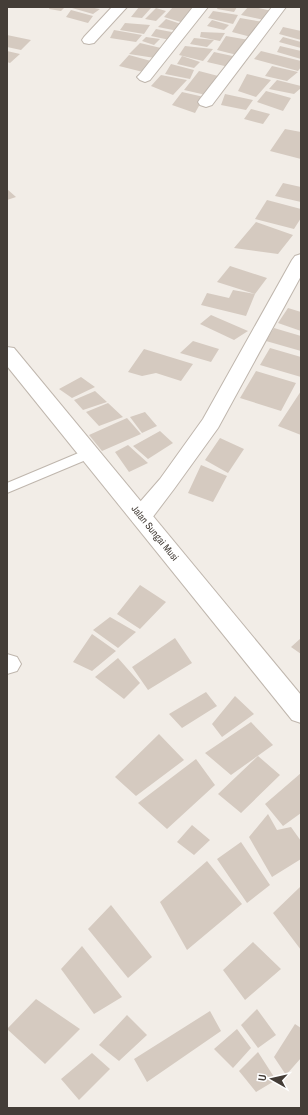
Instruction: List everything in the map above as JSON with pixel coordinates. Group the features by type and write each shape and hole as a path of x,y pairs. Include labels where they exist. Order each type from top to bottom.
{"street":[{"path":"89,40 120,7"},
{"path":"145,77 201,7"},
{"path":"206,102 279,7"},
{"path":"141,516 167,484 211,423 301,260"},
{"name":"Jalan Sungai Musi","path":"7,353 301,713"}],"lane":[{"path":"7,488 88,454"}],"building":[{"path":"50,7 65,7 61,11 49,9"},
{"path":"139,7 151,8 142,18 131,17"},
{"path":"173,7 194,7 184,23 164,17"},
{"path":"218,7 237,7 234,12 217,9"},
{"path":"248,7 272,11 264,20 241,15"},
{"path":"72,8 100,9 93,14"},
{"path":"156,8 166,11 156,21 145,19"},
{"path":"71,10 93,16 88,23 66,17"},
{"path":"213,11 238,15 233,24 208,18"},
{"path":"240,18 263,22 251,37 232,32"},
{"path":"166,19 184,25 178,31 158,27"},
{"path":"212,20 229,25 224,30 207,26"},
{"path":"125,23 150,25 144,34 120,30"},
{"path":"283,27 301,31 301,40 279,34"},
{"path":"156,29 177,33 170,40 151,36"},
{"path":"114,30 142,35 136,42 110,38"},
{"path":"201,32 225,33 220,41 200,37"},
{"path":"7,35 31,40 21,50 7,47"},
{"path":"226,36 249,40 237,55 217,50"},
{"path":"146,37 160,39 154,45 142,41"},
{"path":"283,37 301,42 301,48 279,42"},
{"path":"194,38 214,40 207,47 190,44"},
{"path":"140,43 165,49 155,58 129,54"},
{"path":"185,46 213,49 203,61 179,55"},
{"path":"280,46 301,51 301,59 277,52"},
{"path":"7,51 20,54 10,63 7,62"},
{"path":"261,51 301,61 301,67 298,71 254,59"},
{"path":"214,52 237,57 229,67 207,62"},
{"path":"129,55 151,61 143,72 119,66"},
{"path":"182,56 200,62 194,68 177,64"},
{"path":"171,64 194,70 190,79 165,74"},
{"path":"272,66 298,72 287,81 265,76"},
{"path":"199,71 222,77 206,95 184,90"},
{"path":"247,74 271,80 256,97 238,91"},
{"path":"161,75 187,80 173,95 151,86"},
{"path":"277,80 301,86 301,88 294,94 269,89"},
{"path":"266,91 291,98 283,111 257,102"},
{"path":"182,92 204,97 195,113 172,105"},
{"path":"225,94 253,100 246,110 221,105"},
{"path":"251,109 270,114 263,124 244,119"},
{"path":"285,129 301,132 301,159 270,151"},
{"path":"283,183 301,187 301,202 275,196"},
{"path":"7,189 16,197 7,200"},
{"path":"267,200 301,209 301,218 294,229 255,219"},
{"path":"256,222 293,235 278,254 234,248"},
{"path":"230,266 267,278 255,294 217,282"},
{"path":"233,290 255,294 246,316 201,305 207,293 229,298"},
{"path":"288,308 301,312 301,331 278,323"},
{"path":"211,315 248,331 234,340 200,324"},
{"path":"274,328 301,336 301,351 266,341"},
{"path":"193,341 219,349 211,362 180,353"},
{"path":"270,348 301,357 301,377 260,365"},
{"path":"144,349 193,364 181,381 156,373 142,376 128,372"},
{"path":"256,371 296,383 281,411 240,398"},
{"path":"81,377 95,387 72,398 59,389"},
{"path":"95,391 107,402 83,410 74,400"},
{"path":"301,391 301,435 278,426"},
{"path":"108,403 123,417 99,426 86,412"},
{"path":"145,412 157,426 142,433 130,417"},
{"path":"127,418 141,434 102,451 89,435"},
{"path":"160,431 173,443 148,459 133,446"},
{"path":"220,438 244,449 228,473 205,460"},
{"path":"128,445 148,463 129,472 115,452"},
{"path":"201,465 227,476 213,502 188,493"},
{"path":"140,585 166,602 140,629 117,614"},
{"path":"110,617 136,632 118,648 93,630"},
{"path":"92,634 116,651 92,671 73,662"},
{"path":"175,638 192,663 148,690 132,667"},
{"path":"301,638 301,654 291,647"},
{"path":"118,658 140,683 124,699 95,677"},
{"path":"206,692 217,706 182,728 169,714"},
{"path":"235,696 254,714 222,737 212,724"},
{"path":"251,722 273,745 231,775 205,753"},
{"path":"159,734 184,760 136,796 115,777"},
{"path":"258,756 280,775 241,813 218,794"},
{"path":"196,759 215,785 167,829 138,803"},
{"path":"301,773 301,813 283,826 265,804"},
{"path":"268,814 277,830 291,827 301,841 301,859 272,877 249,837"},
{"path":"192,825 210,840 194,855 177,842"},
{"path":"241,842 270,885 247,903 217,859"},
{"path":"207,861 242,904 187,950 160,902"},
{"path":"301,887 301,950 273,913"},
{"path":"111,905 152,957 128,978 88,929"},
{"path":"253,942 281,969 245,1000 223,970"},
{"path":"82,946 122,997 94,1014 61,969"},
{"path":"36,999 80,1029 45,1064 7,1029"},
{"path":"257,1009 276,1035 258,1048 241,1025"},
{"path":"210,1011 221,1031 147,1082 134,1059"},
{"path":"127,1015 147,1035 119,1061 99,1045"},
{"path":"295,1024 301,1028 301,1058 286,1075 274,1057"},
{"path":"237,1029 251,1048 233,1068 214,1049"},
{"path":"258,1052 276,1080 256,1092 239,1071"},
{"path":"92,1053 110,1069 79,1100 61,1079"}]}
